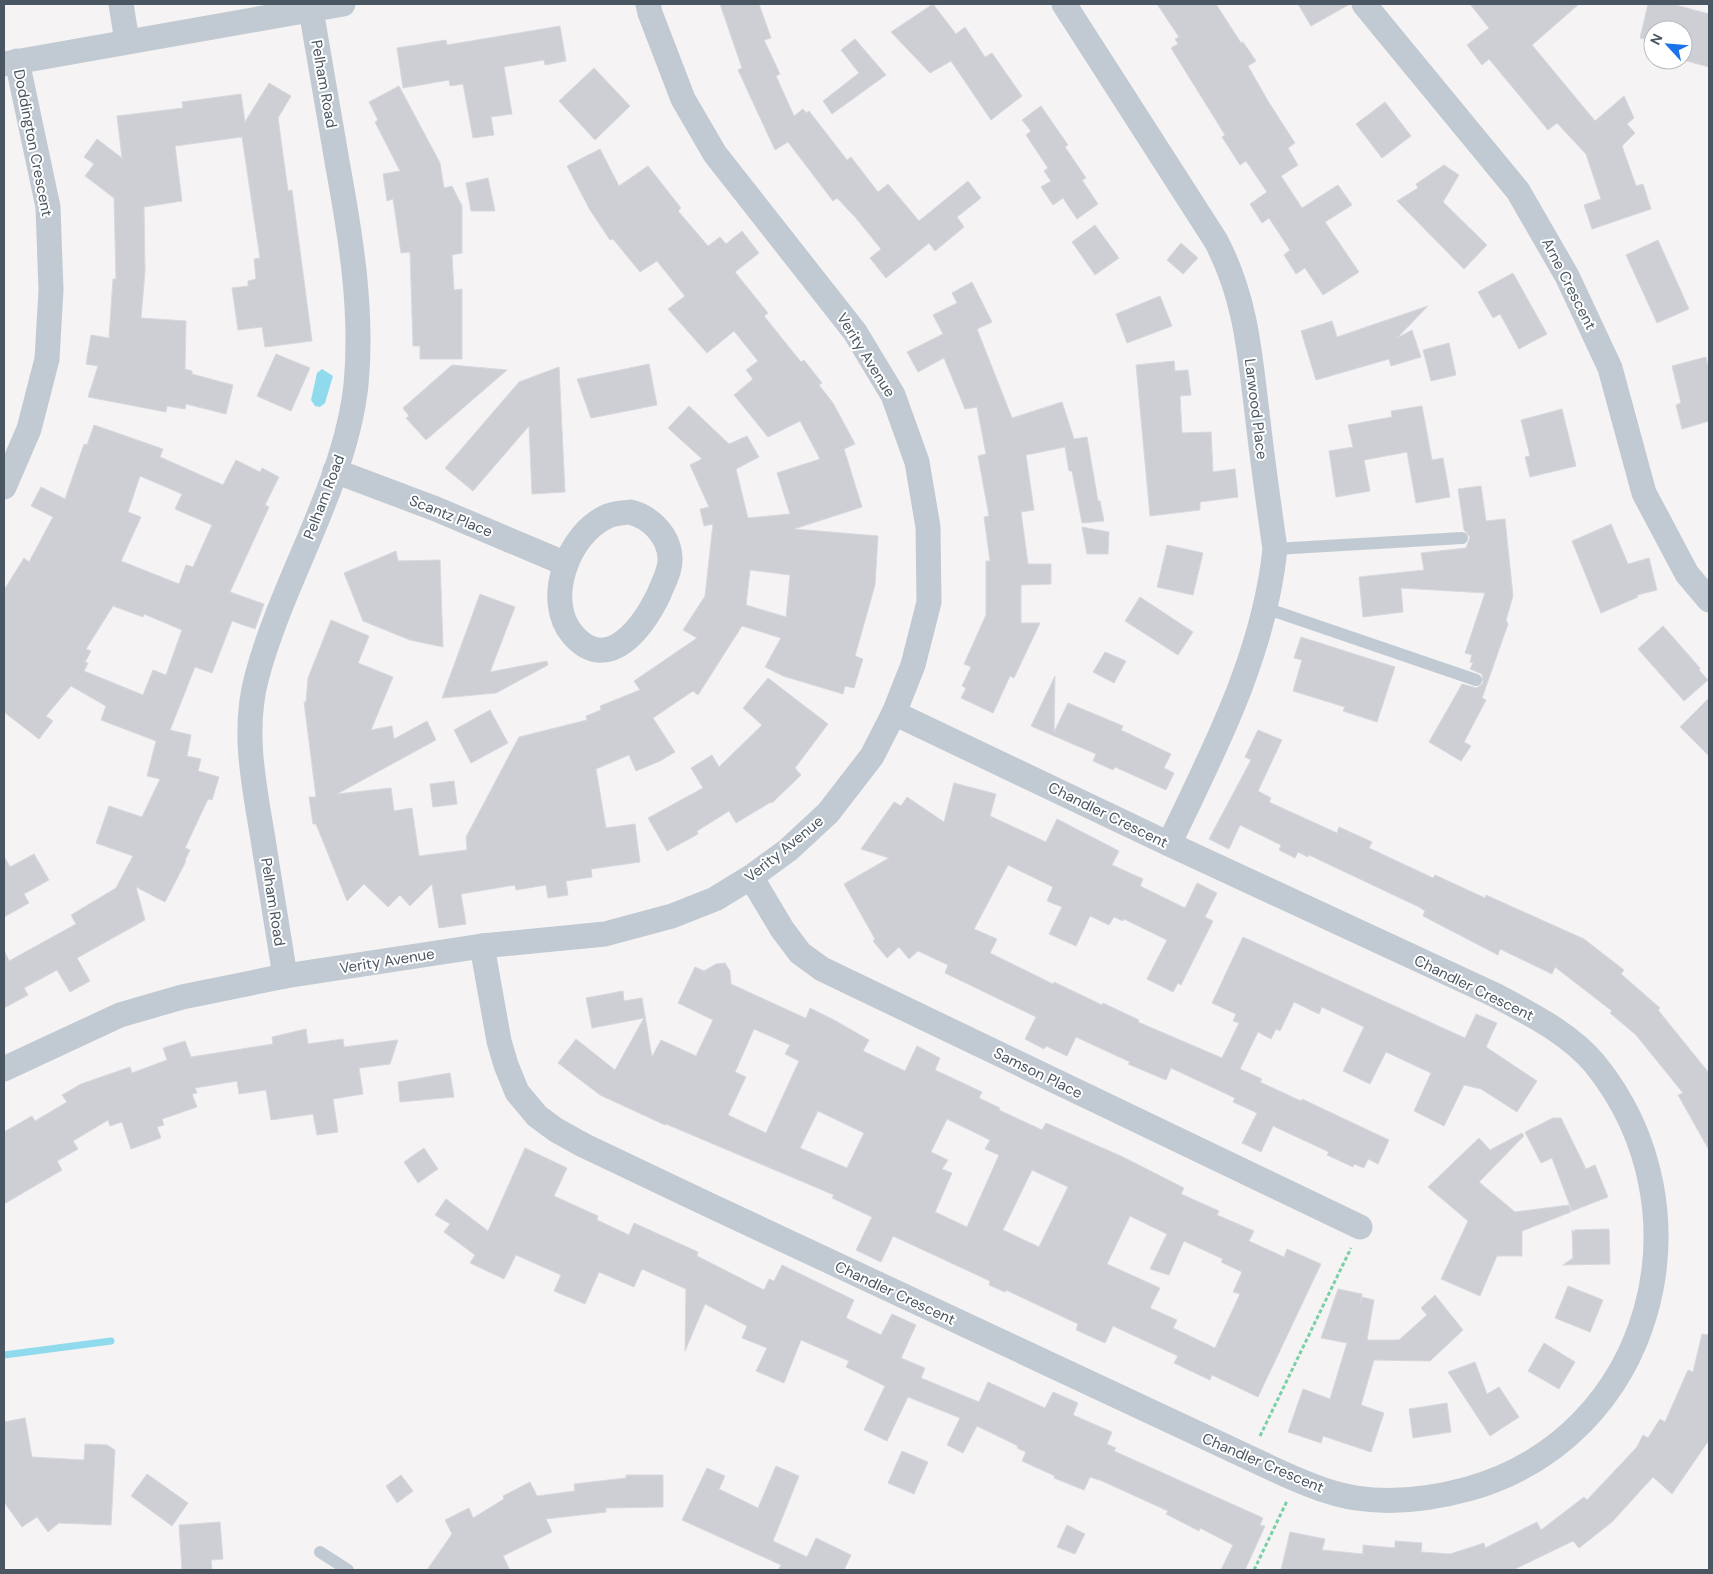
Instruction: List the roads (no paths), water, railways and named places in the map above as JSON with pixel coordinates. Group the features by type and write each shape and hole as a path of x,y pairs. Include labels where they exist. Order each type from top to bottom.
{"street":[{"path":"120,4 127,41"},
{"name":"Doddington Crescent","path":"4,487 29,429 47,359 51,290 48,207 10,63 343,4"},
{"name":"Verity Avenue","path":"4,1069 120,1015 182,997 285,976 482,946 605,934 672,916 715,900 788,850 828,813 872,756 894,713 913,665 929,602 928,527 917,462 892,395 855,332 714,154 683,99 648,4"},
{"name":"Larwood Place","path":"1064,4 1216,241 1230,269 1241,300 1250,355 1275,549 1272,577 1265,608 1247,668 1221,736 1169,844"},
{"name":"Arne Crescent","path":"1364,4 1518,191 1562,267 1610,368 1644,493 1687,574 1709,600"},
{"name":"Pelham Road","path":"285,976 252,770 249,735 252,706 256,678 267,644 335,471 348,432 356,387 359,347 356,296 347,215 311,10"},
{"name":"Scantz Place","path":"335,471 436,509 566,564"},
{"path":"630,512 648,520 657,528 666,541 670,558 667,576 642,624 632,637 619,646 600,650 588,647 566,626 560,609 560,587 566,564 585,534 597,523 608,516 630,512"},
{"name":"Chandler Crescent","path":"482,946 499,1040 506,1065 517,1092 537,1116 556,1130 583,1146 1248,1459 1321,1490 1356,1498 1409,1501 1446,1495 1488,1483 1530,1463 1577,1429 1600,1404 1617,1379 1640,1334 1656,1278 1659,1234 1656,1196 1644,1148 1632,1120 1594,1063 1571,1042 1542,1021 1495,995 1169,844 894,713"},
{"name":"Samson Place","path":"751,877 782,929 800,953 822,969 1360,1227"}],"lane":[{"path":"1275,549 1462,538"},
{"path":"1265,608 1476,680"},
{"path":"320,1552 348,1570"}],"water":[{"path":"322,369 333,376 325,403 320,407 315,406 311,400 317,373"}],"waterway":[{"path":"4,1355 111,1341"}]}
